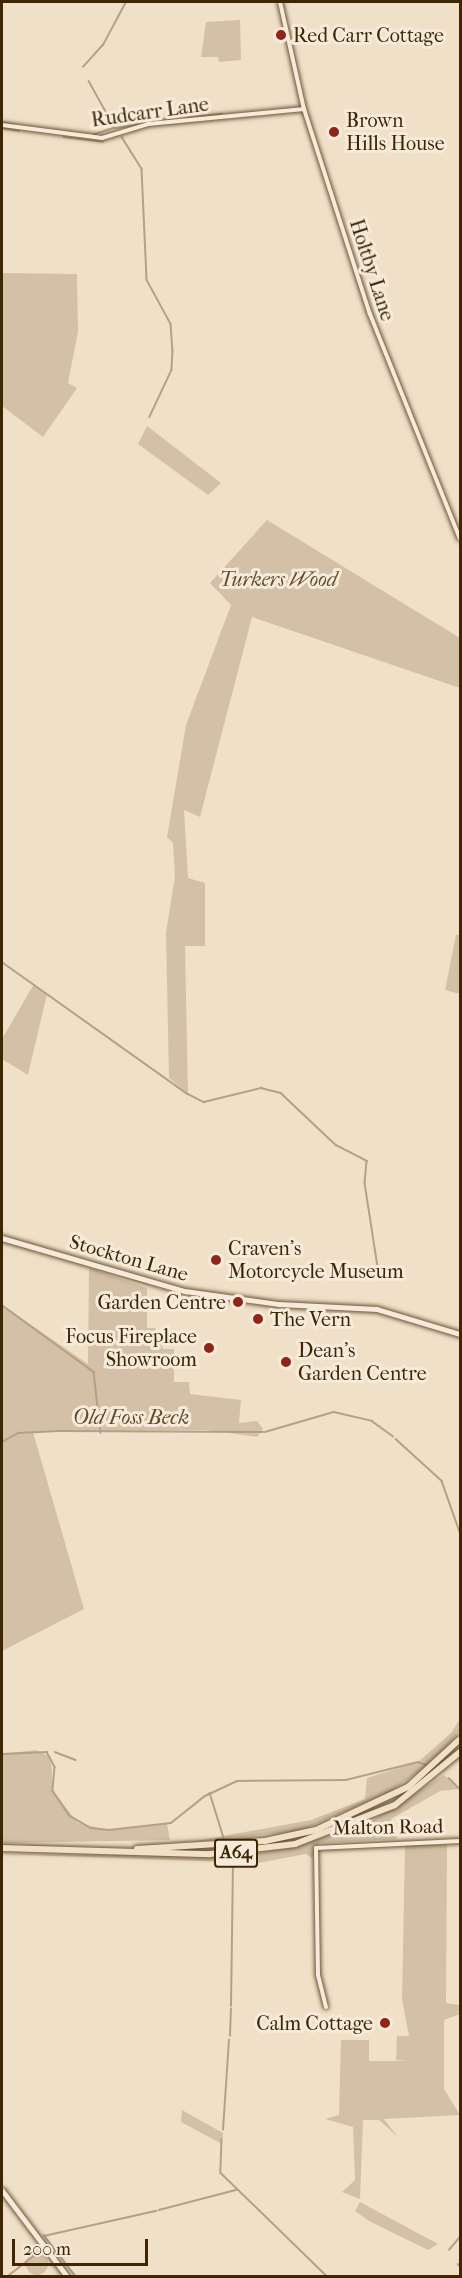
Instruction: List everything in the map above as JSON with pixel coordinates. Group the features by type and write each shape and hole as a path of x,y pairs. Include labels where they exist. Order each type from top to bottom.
{"highway":[{"name":"Malton Road","path":"133,1850 255,1842 316,1830 408,1787 460,1739"},
{"name":"Malton Road","path":"2,1848 238,1852 319,1838 395,1805 460,1752"}],"street":[{"name":"Holtby Lane","path":"280,2 304,110 383,350 460,539"},
{"name":"Rudcarr Lane","path":"2,125 102,138 148,124 304,110"},
{"name":"Stockton Lane","path":"2,1238 168,1288 255,1302 377,1309 460,1334"},
{"name":"Malton Road","path":"326,2007 318,1975 316,1848 460,1841"},
{"path":"2,2190 67,2277"}],"green space":[{"path":"240,20 241,60 219,62 218,57 201,57 206,22"},
{"path":"2,273 77,274 78,332 68,383 77,388 43,437 2,406"},
{"path":"147,426 221,483 208,495 138,444"},
{"name":"Turkers Wood","path":"267,520 460,638 460,688 252,617 200,817 184,810 188,878 205,883 205,946 185,946 188,1094 169,1078 166,933 175,876 173,843 167,837 186,725 231,605 210,583"},
{"path":"456,935 460,935 460,994 445,990"},
{"path":"34,984 47,994 28,1075 2,1059 2,1039"},
{"path":"89,1268 147,1288 147,1328 155,1328 163,1349 174,1349 174,1382 189,1382 190,1394 241,1400 239,1423 257,1421 263,1429 257,1437 206,1430 33,1432 84,1609 2,1651 2,1305 88,1364"},
{"path":"460,1719 459,1732 436,1759 390,1792 299,1831 191,1842 311,1820 365,1799 367,1778 418,1762 451,1733"},
{"path":"36,1750 51,1757 53,1791 78,1823 109,1830 167,1824 170,1840 2,1843 2,1754"},
{"path":"444,1775 460,1789 440,1791 391,1819 397,1839 319,1843 312,1858 306,1854 231,1868 229,1862 2,1854 237,1856 291,1848 368,1823"},
{"path":"405,1845 447,1845 446,2003 460,2005 460,2014 444,2020 444,2089 460,2115 384,2119 398,2137 379,2120 363,2120 360,2199 342,2192 355,2180 353,2127 325,2119 339,2115 341,2040 369,2040 369,2061 408,2061 396,2060 397,2036 409,2036 402,1999"},
{"path":"182,2110 223,2133 222,2144 181,2122"},
{"path":"360,2202 438,2244 428,2250 369,2221 355,2211"},
{"path":"37,2253 45,2256 48,2264 45,2272 37,2275 29,2272 26,2264 29,2256"}],"waterway":[{"path":"83,67 103,45 126,2"},
{"path":"89,81 115,128 94,135"},
{"path":"187,118 222,114"},
{"path":"116,128 171,120"},
{"path":"2,122 15,125"},
{"path":"2,128 19,131"},
{"path":"64,137 103,142"},
{"path":"122,137 142,169 147,280 171,324 172,370 150,417"},
{"path":"2,962 188,1094 204,1102 261,1088 281,1093 336,1145 367,1161 365,1183 379,1273"},
{"path":"2,1305 94,1372 101,1433"},
{"name":"Old Foss Beck","path":"265,1432 334,1412 372,1421 393,1436"},
{"name":"Old Foss Beck","path":"2,1442 18,1433 59,1431 263,1432"},
{"name":"Old Foss Beck","path":"396,1439 442,1481 460,1532"},
{"path":"2,1754 47,1752 55,1767 53,1791 70,1816 91,1828 109,1830 171,1823 205,1796 237,1781 346,1780 418,1762 427,1765"},
{"path":"55,1752 76,1760"},
{"path":"449,1778 460,1789"},
{"path":"210,1793 224,1838"},
{"path":"231,2006 233,1868"},
{"path":"230,2036 231,2009"},
{"path":"223,2130 229,2040"},
{"path":"222,2139 221,2173 327,2276"},
{"path":"159,2210 236,2190"},
{"path":"75,2276 44,2236 156,2211"},
{"path":"449,2250 460,2237"},
{"path":"8,2276 40,2251"}],"place":[{"name":"Red Carr Cottage","path":"281,35"},
{"name":"Brown Hills House","path":"334,132"},
{"name":"Craven's Motorcycle Museum","path":"216,1260"},
{"name":"Garden Centre","path":"238,1302"},
{"name":"The Vern","path":"258,1319"},
{"name":"Focus Fireplace Showroom","path":"209,1348"},
{"name":"Dean's Garden Centre","path":"286,1362"},
{"name":"Calm Cottage","path":"385,2023"}]}
